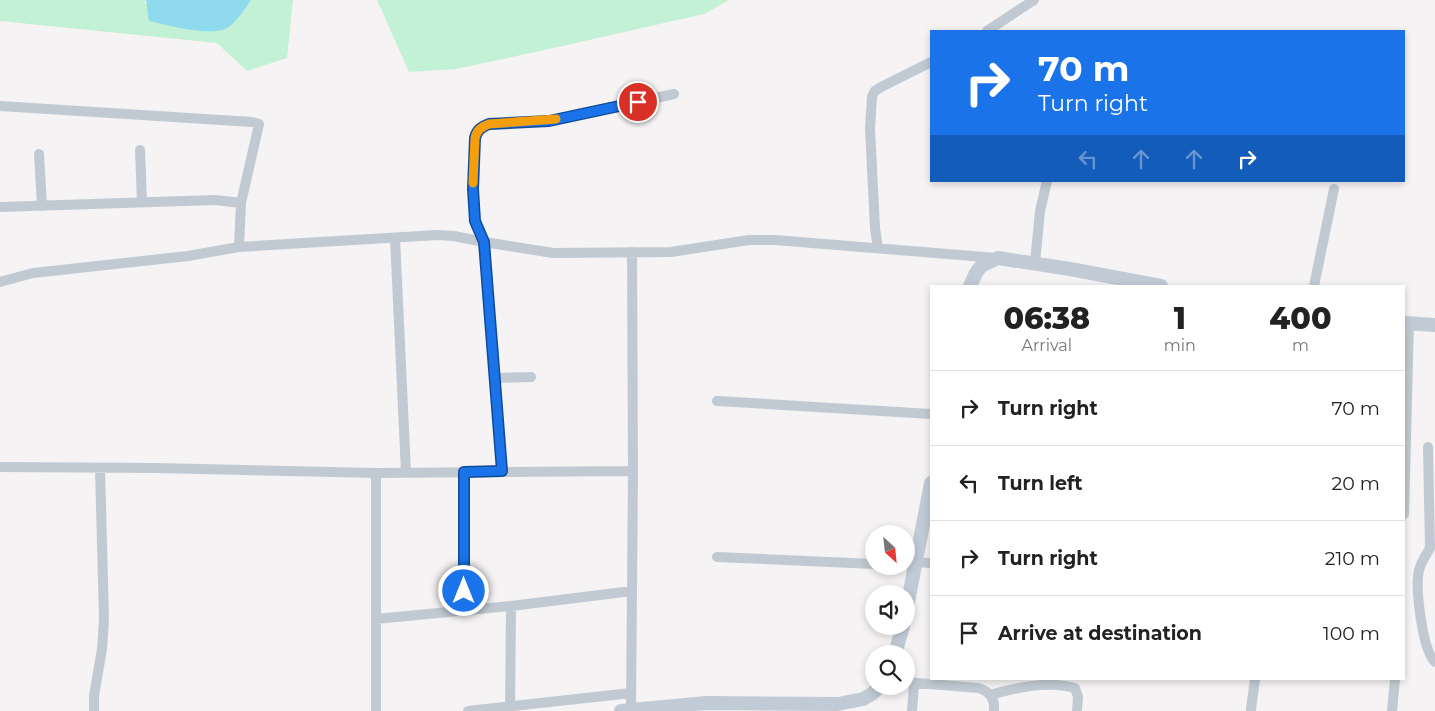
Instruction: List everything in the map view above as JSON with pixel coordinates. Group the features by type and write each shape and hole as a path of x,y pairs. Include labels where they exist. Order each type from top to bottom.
{"street":[{"path":"989,30 1034,0"},
{"path":"878,248 875,228 870,129 872,96 881,87 930,62"},
{"path":"917,69 930,73"},
{"path":"502,471 484,242 475,221 473,189 475,138 477,132 489,124 549,121 674,94"},
{"path":"0,106 252,122 258,124 241,204 239,247"},
{"path":"140,150 142,202"},
{"path":"39,154 42,206"},
{"path":"1035,263 1040,211 1047,182"},
{"path":"1314,285 1334,189"},
{"path":"0,207 215,200 241,204"},
{"path":"0,282 33,273 188,256 239,247 437,235 454,236 553,253 671,252 748,240 804,241 998,258 1156,285"},
{"path":"395,238 406,472"},
{"path":"632,252 631,692 626,710 706,702 838,704 863,699 870,695"},
{"path":"970,285 981,266 998,258"},
{"path":"1405,418 1406,323 1435,325"},
{"path":"495,378 531,377"},
{"path":"717,401 930,414"},
{"path":"1428,447 1432,549 1422,562 1419,571 1419,603 1425,638 1432,659 1435,662"},
{"path":"0,467 376,473 633,471"},
{"path":"94,711 94,696 102,649 104,619 100,469"},
{"path":"464,472 464,610"},
{"path":"376,473 376,711"},
{"path":"915,547 930,487"},
{"path":"717,557 865,564"},
{"path":"915,563 930,563"},
{"path":"376,619 511,606 632,591"},
{"path":"510,709 511,606"},
{"path":"1251,709 1256,680"},
{"path":"1392,711 1394,680"},
{"path":"915,683 986,690 990,695 994,711"},
{"path":"990,695 1025,686 1068,686 1075,688 1078,697 1077,711"},
{"path":"468,711 510,709 631,692"},
{"path":"911,695 912,711"}],"green space":[{"path":"0,0 146,0 145,4 245,8 251,0 293,0 287,58 247,71 217,43 0,21"},
{"path":"377,0 729,0 704,14 540,51 456,69 409,72"}],"water":[{"path":"146,0 251,0 229,27 222,30 201,31 149,21"}],"slow traffic":[{"path":"473,183 475,138 477,132 482,127 489,124 556,119"}],"route":[{"path":"464,591 464,472 502,471 484,242 475,221 473,189 475,138 477,132 489,124 549,121 638,102"}]}
